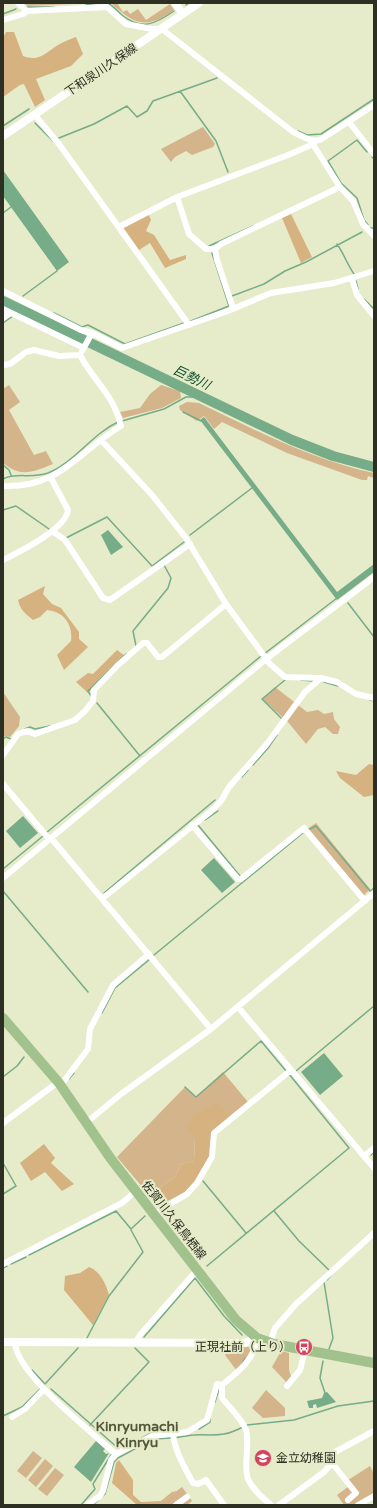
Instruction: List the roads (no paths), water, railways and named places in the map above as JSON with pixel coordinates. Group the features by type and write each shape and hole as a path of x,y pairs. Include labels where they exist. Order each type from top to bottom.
{"main road":[{"name":"佐賀川久保鳥栖線","path":"3,1018 59,1083 86,1123 136,1191 236,1320 257,1338 270,1343 374,1363"}],"street":[{"path":"18,3 27,11"},
{"path":"175,3 183,14"},
{"name":"下和泉川久保線","path":"3,136 199,3"},
{"path":"3,20 23,14 27,11 107,7 126,24 152,29 162,29 293,132 314,141 320,140 374,105"},
{"path":"36,114 38,119 60,144 189,325"},
{"path":"349,122 374,154"},
{"path":"314,141 314,146 340,188 353,201 363,224 374,236"},
{"path":"119,227 177,197 288,155 309,146 314,141"},
{"path":"177,197 189,234 206,249 215,249 221,244 340,188"},
{"path":"215,249 217,260 233,308"},
{"path":"3,291 81,330 92,333 122,348 189,325 271,293 352,279 374,271"},
{"path":"352,279 357,295 374,316"},
{"path":"3,309 84,348"},
{"path":"3,318 10,313"},
{"path":"80,355 92,333"},
{"path":"3,365 10,364 26,352 34,350 59,356 80,355"},
{"path":"3,486 27,485 51,478 64,470 101,440 122,426 108,393 86,367 80,355"},
{"path":"101,440 152,495 190,544 226,604 266,659 285,677 321,678 336,682 356,694 374,698"},
{"path":"3,560 32,545 52,531 68,515 68,510 51,478"},
{"path":"52,531 65,540 102,598 110,600 190,544"},
{"path":"3,878 266,659 374,577"},
{"path":"3,755 18,734 27,731 35,734 75,720 86,711 93,701 94,690 118,665 143,643 147,643 158,657 162,657 226,604"},
{"path":"103,898 210,812 221,800 229,787 266,745 305,692 321,678"},
{"path":"3,784 43,832 103,898 211,1029"},
{"path":"192,825 238,880 304,828 364,901"},
{"path":"86,1123 121,1094 211,1029 374,894"},
{"path":"3,1123 64,1081 88,1049 90,1029 113,985 149,954"},
{"path":"238,1006 289,1072 374,1168"},
{"path":"154,1214 186,1194 197,1184 212,1157 214,1132 289,1072"},
{"path":"364,1156 374,1148"},
{"path":"3,1264 122,1203 136,1191"},
{"path":"270,1343 274,1328 296,1304 374,1233"},
{"path":"136,1342 140,1335 197,1270"},
{"path":"3,1342 244,1343 257,1338 256,1349 242,1369 222,1386 218,1384 208,1420 187,1432 152,1436 116,1454 111,1460 103,1491 100,1496 87,1505"},
{"path":"15,1342 18,1358 44,1389 116,1454"},
{"path":"287,1386 300,1370 306,1351"},
{"path":"222,1386 222,1398 244,1427 249,1452 247,1467 248,1479 268,1504"},
{"path":"12,1417 25,1409 44,1389"},
{"path":"279,1505 324,1472 332,1463 335,1452 374,1431"},
{"path":"172,1434 174,1442 193,1483 198,1484 206,1480 224,1505"},
{"path":"332,1463 356,1494 348,1500"},
{"path":"358,1505 374,1496"},
{"path":"176,1505 186,1497"}],"waterway":[{"path":"86,5 98,3"},
{"path":"107,3 129,20 142,24 154,22 174,11"},
{"path":"26,7 54,7"},
{"path":"3,14 16,9"},
{"path":"59,138 94,124 127,106 137,117 147,111 153,101 217,78"},
{"path":"180,91 216,141 228,172"},
{"path":"298,131 307,135 321,134 374,99"},
{"path":"3,126 29,109"},
{"path":"35,123 53,141"},
{"path":"367,152 357,140 328,161 341,183 357,198 364,220 368,225"},
{"path":"3,213 11,207"},
{"path":"209,246 253,226"},
{"path":"232,296 264,284 285,271 306,262 362,232"},
{"path":"337,244 354,274"},
{"path":"191,321 229,306 212,253"},
{"path":"23,296 57,271"},
{"path":"356,281 358,289"},
{"path":"364,299 374,309"},
{"name":"巨勢川","path":"3,301 292,440 333,456 374,467"},
{"path":"54,313 82,327 88,325 125,344 184,323"},
{"path":"3,323 13,316"},
{"path":"122,421 164,409 186,397 204,397"},
{"path":"183,412 201,421"},
{"path":"3,479 13,476 41,475 48,473 67,462 100,433 118,422"},
{"path":"3,465 9,470 11,475"},
{"path":"190,535 252,488"},
{"path":"3,510 16,506 49,529"},
{"path":"66,538 107,517 152,566 184,542"},
{"path":"136,646 133,631 168,588 171,578 164,565"},
{"path":"264,654 337,598"},
{"path":"348,603 374,637"},
{"path":"91,696 88,691 126,654"},
{"path":"46,833 261,656"},
{"path":"281,718 262,699 285,680"},
{"path":"301,680 313,681"},
{"path":"324,682 338,686"},
{"path":"370,700 374,701"},
{"path":"97,703 140,756"},
{"path":"25,729 30,727 35,729 50,726"},
{"path":"253,765 277,735"},
{"path":"3,739 6,737 11,739"},
{"path":"242,777 248,770"},
{"path":"104,893 215,800"},
{"path":"205,820 218,811"},
{"path":"198,825 240,876"},
{"path":"308,830 316,826 370,891 374,888"},
{"path":"154,955 304,832"},
{"path":"3,869 43,836"},
{"path":"3,891 88,992"},
{"path":"102,1013 115,988 150,959"},
{"path":"296,1071 374,1006"},
{"path":"185,1087 196,1097 261,1041 286,1071"},
{"path":"3,1077 17,1066 24,1057"},
{"path":"69,1079 74,1073"},
{"path":"207,1266 349,1148 289,1074"},
{"path":"371,1155 374,1152"},
{"path":"3,1163 16,1186 3,1194"},
{"path":"203,1181 246,1233"},
{"path":"29,1255 116,1211 131,1229 145,1216"},
{"path":"274,1211 299,1241 330,1271"},
{"path":"87,1338 109,1296 143,1252 131,1230"},
{"path":"11,1264 26,1257"},
{"path":"3,1268 7,1266"},
{"path":"327,1280 333,1273"},
{"path":"144,1337 195,1278 224,1316 242,1335"},
{"path":"324,1282 333,1338 329,1349"},
{"path":"32,1370 45,1384 78,1348"},
{"path":"90,1425 149,1362 135,1348"},
{"path":"242,1364 245,1358"},
{"path":"323,1361 320,1378 325,1393"},
{"path":"3,1416 22,1407 40,1389"},
{"path":"51,1389 119,1449"},
{"path":"215,1402 219,1389"},
{"path":"247,1425 294,1420 338,1406 374,1401"},
{"path":"199,1429 210,1422 210,1419"},
{"path":"175,1438 192,1435 224,1434 243,1427"},
{"path":"142,1438 153,1432 173,1431"},
{"path":"93,1505 105,1494 114,1462 118,1458 153,1439 172,1438"},
{"path":"81,1505 95,1489 93,1484 111,1455"}],"place":[{"name":"正現社前（上り）","path":"304,1347"},
{"name":"金立幼稚園","path":"263,1458"}],"district":[{"name":"Kinryumachi Kinryu","path":"137,1434"}]}
